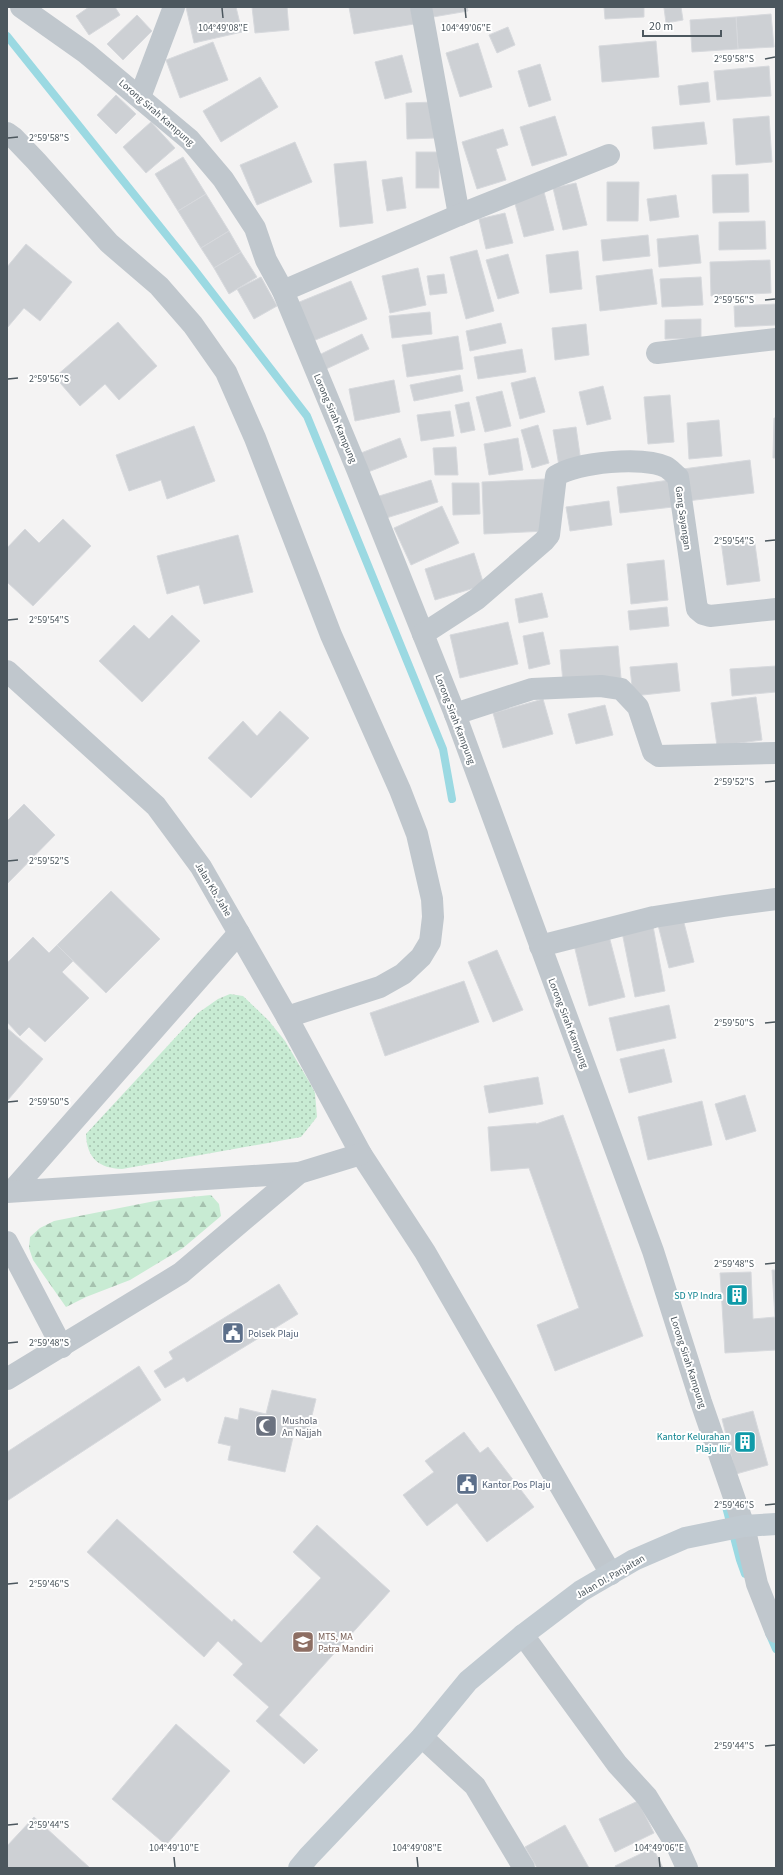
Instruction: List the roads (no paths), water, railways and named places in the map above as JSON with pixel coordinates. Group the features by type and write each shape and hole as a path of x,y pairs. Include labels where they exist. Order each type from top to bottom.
{"main road":[{"name":"Jalan DI. Panjaitan","path":"299,1868 422,1737 468,1681 523,1635 581,1591 634,1560 685,1538 744,1526 776,1524"}],"street":[{"name":"Lorong Sirah Kampung","path":"21,7 86,53 190,140 223,179 254,228 266,260 282,291 358,469 455,714 653,1251 701,1402 744,1526 757,1584 776,1632"},
{"path":"140,97 174,7"},
{"path":"421,7 459,215"},
{"path":"7,133 14,138 36,161 109,243 159,286 193,324 226,372 255,438 330,635 400,790 417,834 432,899 433,917 430,942 422,957 403,974 380,987 287,1017"},
{"path":"282,291 459,215 609,155"},
{"path":"657,352 776,339"},
{"name":"Gang Sayangan","path":"423,634 477,599 544,541 549,535 556,476 570,470 621,461 650,463 667,467 678,478 697,609 703,614 710,616 776,609"},
{"name":"Jalan Kb. Jahe","path":"7,670 156,806 201,867 287,1017 361,1154 425,1252 612,1574"},
{"path":"455,714 532,689 601,686 622,690 638,707 653,752 659,756 776,753"},
{"path":"540,946 654,917 776,899"},
{"path":"10,1192 239,933"},
{"path":"10,1192 299,1173 361,1154"},
{"path":"7,1379 62,1347 181,1273 299,1173"},
{"path":"7,1242 62,1347"},
{"path":"523,1635 618,1764 647,1797 677,1846 687,1868"},
{"path":"422,1737 475,1786 524,1868"}],"waterway":[{"path":"7,36 193,268 307,416 443,749 452,799"},
{"path":"725,1503 745,1574"},
{"path":"769,1633 776,1649"}],"place":[{"name":"SD YP Indra","path":"737,1295"},
{"name":"Polsek Plaju","path":"233,1333"},
{"name":"Mushola An Najjah","path":"266,1426"},
{"name":"Kantor Kelurahan Plaju Ilir","path":"745,1442"},
{"name":"Kantor Pos Plaju","path":"467,1484"},
{"name":"MTS, MA Patra Mandiri","path":"303,1642"}]}
